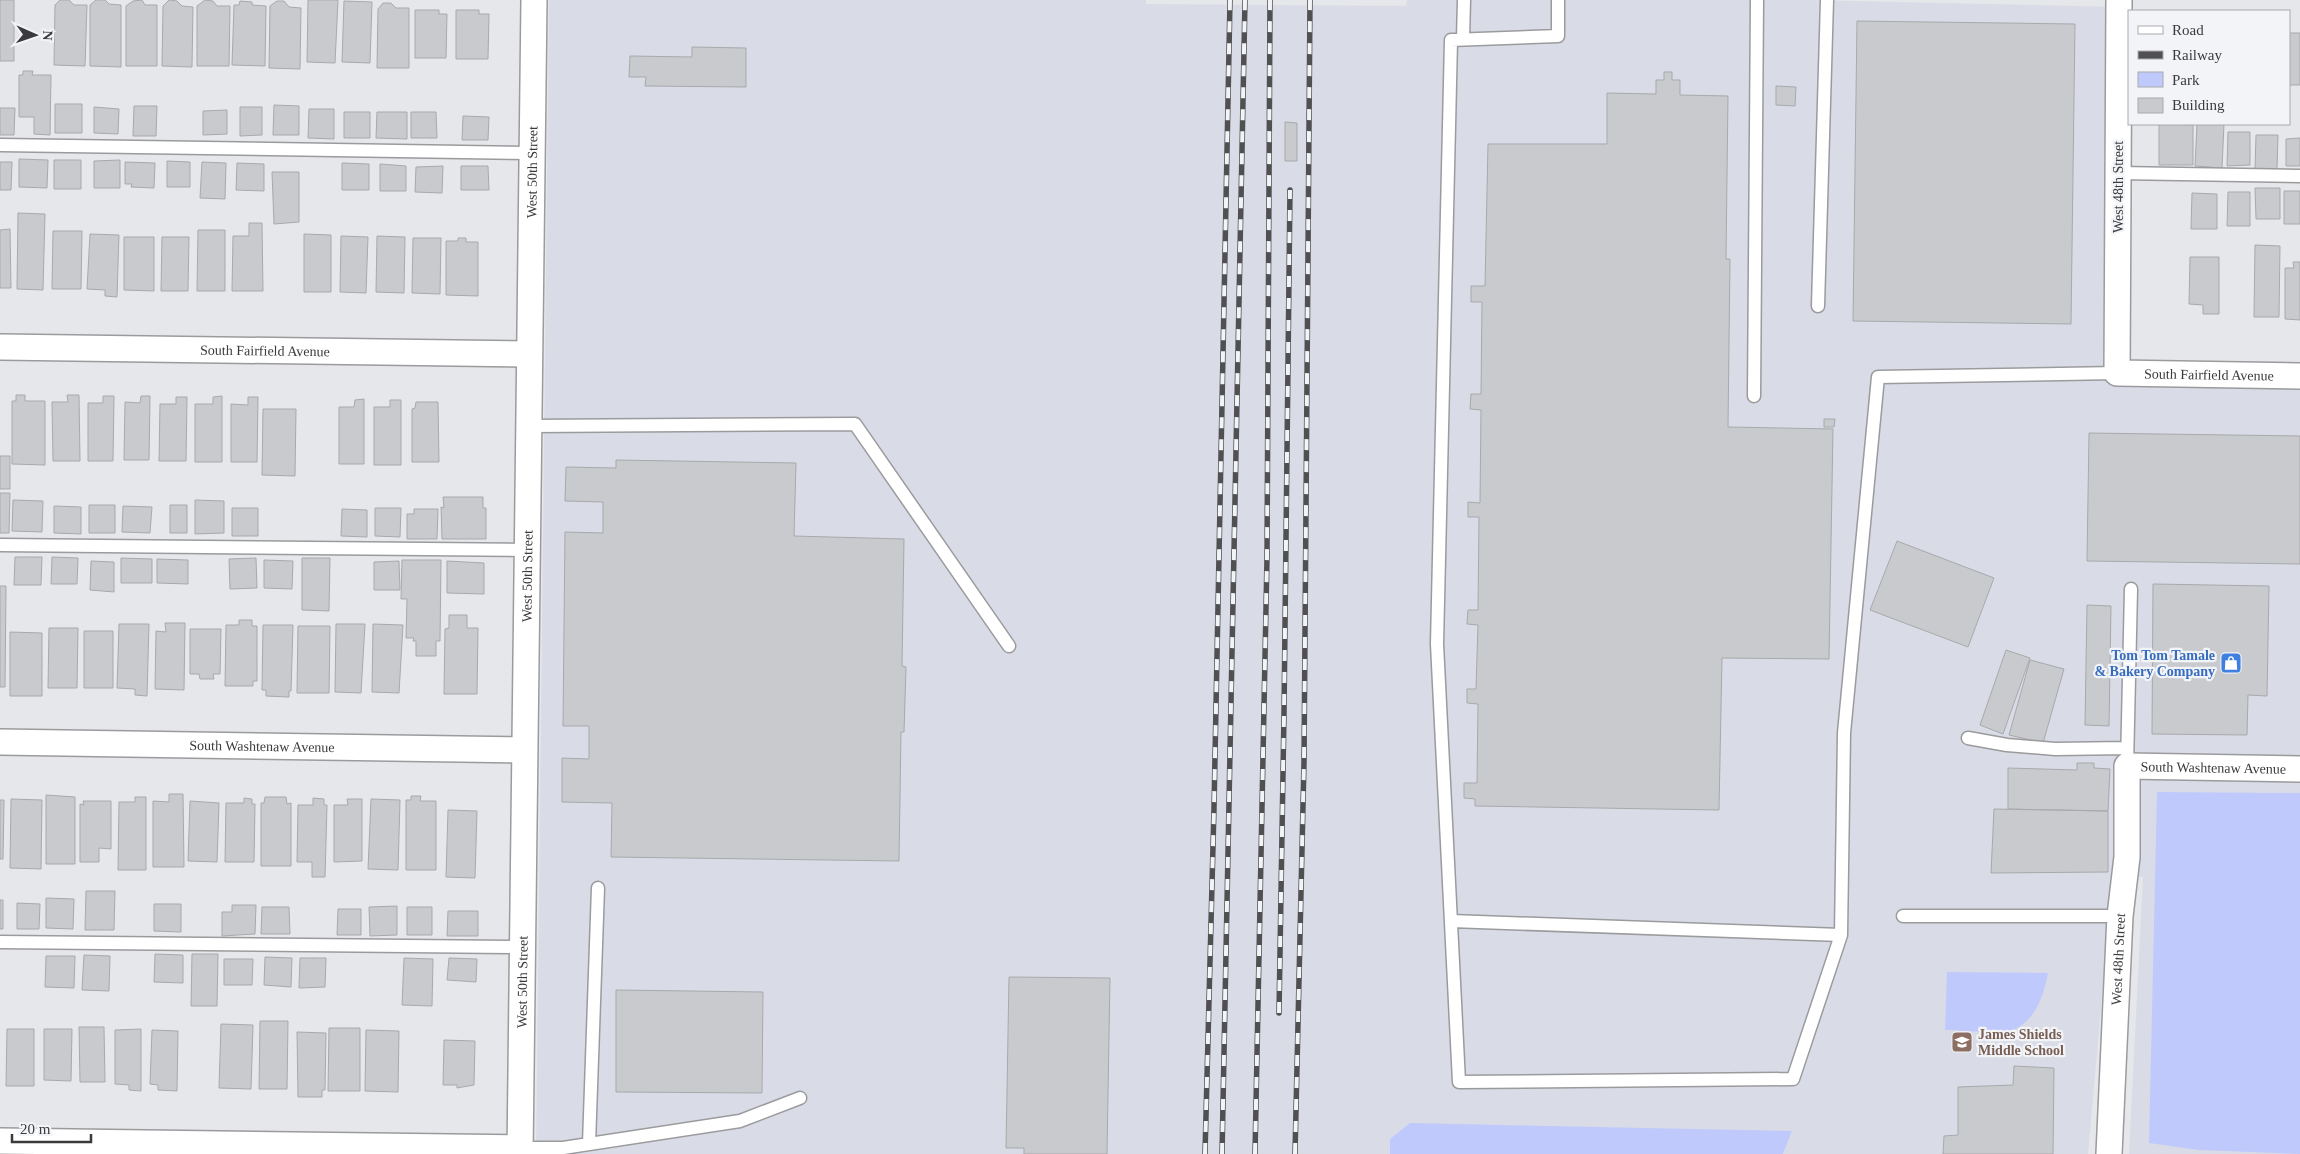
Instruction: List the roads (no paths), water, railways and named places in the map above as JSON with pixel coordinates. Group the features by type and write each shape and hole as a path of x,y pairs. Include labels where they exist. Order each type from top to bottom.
{"street":[{"name":"West 50th Street","path":"520,1151 534,0"},
{"name":"West 48th Street","path":"2117,373 2119,0"},
{"name":"South Fairfield Avenue","path":"0,347 529,354"},
{"name":"South Fairfield Avenue","path":"2117,373 2300,376"},
{"name":"South Washtenaw Avenue","path":"0,742 524,750"},
{"name":"West 48th Street","path":"2109,1154 2120,916 2127,857 2127,757"},
{"name":"South Washtenaw Avenue","path":"2127,757 2300,769"},
{"path":"0,1141 520,1151"}],"lane":[{"path":"1463,39 1464,0"},
{"path":"1558,0 1558,36 1452,40 1437,644 1459,1082 1793,1079 1841,934 1844,733 1878,378 2117,373"},
{"path":"1754,396 1757,0"},
{"path":"1818,306 1827,0"},
{"path":"0,144 532,153"},
{"path":"2118,173 2300,176"},
{"path":"529,426 855,424 1009,646"},
{"path":"0,545 527,550"},
{"path":"1968,738 2007,745 2127,757 2130,589"},
{"path":"589,1144 598,888"},
{"path":"1903,916 2120,916"},
{"path":"1451,921 1841,934"},
{"path":"0,942 522,946"},
{"path":"520,1151 563,1148 740,1121 800,1098"}],"railway":[{"path":"1205,1154 1214,808 1230,0"},
{"path":"1222,1154 1245,0"},
{"path":"1255,1154 1267,558 1270,0"},
{"path":"1295,1154 1304,762 1310,0"},
{"path":"1279,1013 1290,190"}],"place":[{"name":"Tom Tom Tamale & Bakery Company","path":"2231,663"},
{"name":"James Shields Middle School","path":"1962,1042"}]}
